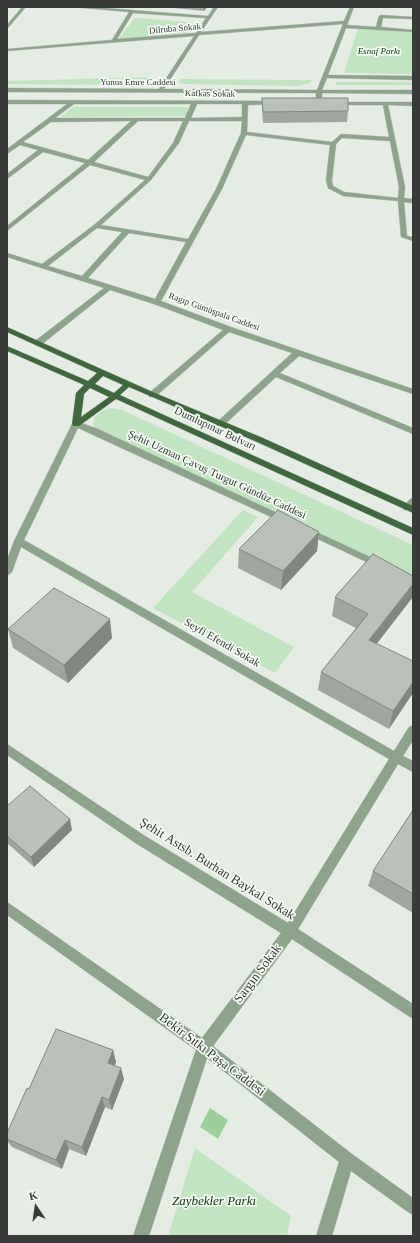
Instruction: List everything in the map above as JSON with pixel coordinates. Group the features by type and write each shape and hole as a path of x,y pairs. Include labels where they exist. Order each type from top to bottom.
{"main road":[{"name":"Dumlupınar Bulvarı","path":"7,329 152,395 411,506"},
{"name":"Dumlupınar Bulvarı","path":"7,348 413,532"},
{"path":"76,424 80,393 102,373"},
{"path":"76,424 107,403 128,384"}],"street":[{"path":"7,28 24,7"},
{"path":"74,7 209,18"},
{"path":"164,14 168,7"},
{"path":"160,91 216,7"},
{"path":"319,103 319,91 344,24 352,7"},
{"path":"113,42 132,11"},
{"path":"378,29 381,16 413,18"},
{"name":"Dilruba Sokak","path":"7,50 344,24 378,29 413,31"},
{"path":"325,76 413,78"},
{"name":"Yunus Emre Caddesi","path":"7,90 413,92"},
{"name":"Kafkas Sokak","path":"7,102 284,103"},
{"path":"14,106 20,102"},
{"path":"7,152 73,102"},
{"path":"44,265 96,226 149,179 176,143 195,102"},
{"path":"157,302 219,189 244,133 245,103"},
{"path":"327,103 413,104"},
{"path":"385,104 402,187 401,201 404,237 413,239"},
{"path":"7,229 90,162 137,119"},
{"path":"50,120 245,119"},
{"path":"244,133 333,144"},
{"path":"392,139 341,136 333,144 329,180 330,187 343,194 413,201"},
{"path":"19,143 43,148 149,179"},
{"path":"7,177 43,148"},
{"path":"96,226 191,241"},
{"path":"84,278 127,231"},
{"name":"Ragıp Gümüşpala Caddesi","path":"7,255 44,265 157,302 228,329 413,392"},
{"path":"38,343 109,287"},
{"path":"152,395 228,329"},
{"path":"220,424 274,373 298,353"},
{"path":"274,373 413,431"},
{"path":"7,572 19,541 76,424"},
{"name":"Şehit Uzman Çavuş Turgut Gündüz Caddesi","path":"76,424 95,431 391,570"},
{"name":"Seyfi Efendi Sokak","path":"19,541 413,767"},
{"name":"Sargın Sokak","path":"141,1236 204,1047 290,931 413,730"},
{"name":"Şehit Astsb. Burhan Baykal Sokak","path":"7,749 141,840 290,931 413,1012"},
{"name":"Bekir Sıtkı Paşa Caddesi","path":"7,908 204,1047 347,1159 413,1207"},
{"path":"324,1236 347,1159"}],"green space":[{"path":"135,18 191,22 186,33 118,39"},
{"name":"Esnaf Parkı","path":"358,28 413,32 413,74 344,73"},
{"path":"154,77 153,85 7,84 7,81"},
{"path":"180,79 312,80 310,83 297,86 183,84 179,82"},
{"path":"336,82 413,82 413,85 335,85"},
{"path":"73,107 192,107 187,116 61,117"},
{"path":"111,408 122,410 413,545 413,580 95,431 93,423 95,417 100,412"},
{"path":"243,510 258,517 192,592 294,647 275,673 153,608"},
{"name":"Zaybekler Parkı","path":"195,1148 291,1216 287,1236 168,1236"}],"shaded area":[{"path":"210,1108 228,1120 218,1139 200,1127"}],"building":[{"path":"262,98 348,98 348,111 263,112"},
{"path":"278,510 319,532 283,571 239,549"},
{"path":"373,554 413,576 413,584 369,640 413,661 413,682 393,711 321,672 368,614 335,597"},
{"path":"54,588 110,619 64,665 8,629"},
{"path":"30,786 70,819 31,857 7,836 7,806"},
{"path":"413,810 413,894 373,871"},
{"path":"56,1029 113,1050 108,1063 121,1068 109,1100 102,1097 82,1147 65,1140 56,1160 7,1139 7,1133"}]}
